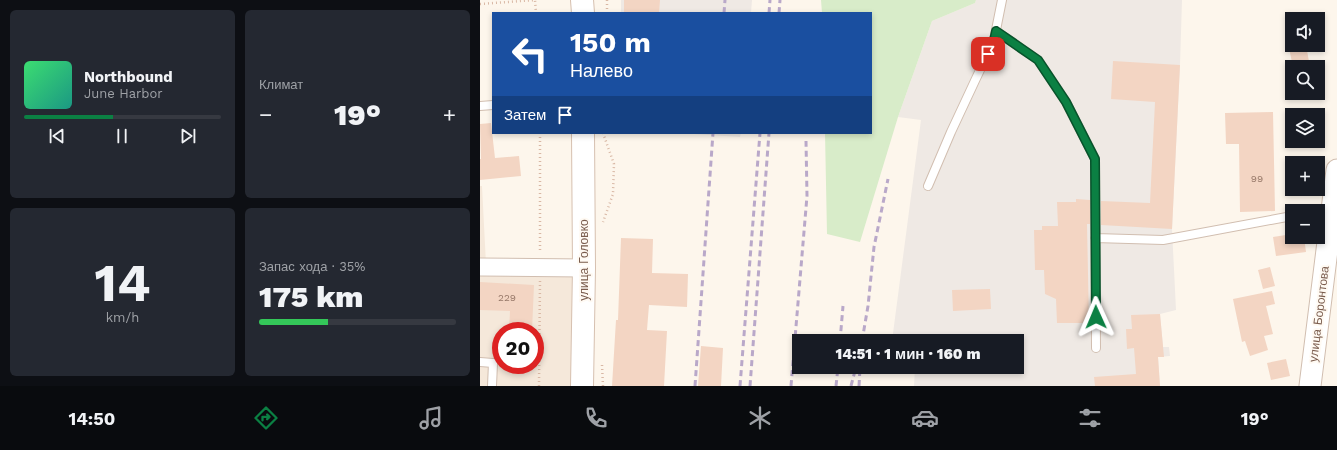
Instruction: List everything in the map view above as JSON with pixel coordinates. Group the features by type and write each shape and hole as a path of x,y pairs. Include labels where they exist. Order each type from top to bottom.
{"main road":[{"path":"582,0 583,12"},
{"name":"улица Головко","path":"582,386 584,134"}],"street":[{"name":"улица Боронтова","path":"1325,209 1337,170"},
{"name":"улица Боронтова","path":"1310,386 1322,244"},
{"path":"480,267 584,268"}],"lane":[{"path":"928,186 950,132 994,40 1002,0"},
{"path":"996,31 1038,60 1066,102 1095,159 1096,348"},
{"path":"480,106 492,105"},
{"path":"1095,238 1163,240 1285,217"},
{"path":"480,362 493,363 492,386"}],"path":[{"path":"480,4 535,0 536,12"},
{"path":"606,12 607,0"},
{"path":"602,134 614,164 614,194 603,220 603,228"},
{"path":"602,363 603,386"}],"shaded area":[{"path":"621,0 752,0 751,12 621,12"},
{"path":"976,0 1182,0 1172,229 1176,310 1160,314 1163,347 1169,347 1170,356 1158,357 1160,386 914,386 915,374 1024,374 1024,334 893,334 921,120 898,117 932,21 975,3"},
{"path":"694,134 741,134 740,137"},
{"path":"480,186 482,186 486,264 584,268 581,386 480,386"}],"green space":[{"path":"821,0 976,0 975,3 932,21 898,117 860,242 827,234 825,134 872,134 872,12 822,12"}],"building":[{"path":"624,0 660,0 659,12 624,12"},
{"path":"1290,52 1307,52 1309,60 1292,60"},
{"path":"1113,61 1180,65 1172,229 1101,225 1101,201 1150,203 1155,102 1111,99"},
{"path":"1273,112 1275,211 1240,212 1239,144 1226,144 1225,113"},
{"path":"491,123 495,158 519,156 521,176 480,180 480,124"},
{"path":"1076,199 1090,200 1090,224 1087,224 1089,323 1057,323 1056,299 1045,294 1044,270 1035,270 1034,230 1042,230 1042,226 1058,226 1057,202 1076,202"},
{"path":"1285,235 1285,244 1305,244 1306,252 1276,256 1273,237"},
{"path":"621,238 653,239 652,273 688,274 687,307 649,305 647,330 667,331 664,386 612,386 616,320 618,320"},
{"path":"1270,267 1275,286 1263,289 1258,270"},
{"path":"480,282 534,285 532,322 509,322 510,311 480,310"},
{"path":"990,289 991,309 953,311 952,290"},
{"path":"1272,291 1275,304 1266,306 1273,334 1264,336 1268,350 1250,356 1245,341 1242,342 1233,299"},
{"path":"1160,314 1164,357 1158,357 1160,386 1095,386 1094,377 1136,374 1134,348 1127,349 1126,329 1132,329 1131,315"},
{"path":"701,346 723,348 721,386 698,386"},
{"path":"1286,359 1290,376 1271,380 1267,363"}],"railway":[{"path":"724,12 725,0"},
{"path":"769,12 770,0"},
{"path":"779,12 780,0"},
{"path":"695,386 713,134"},
{"path":"740,386 760,134"},
{"path":"750,386 769,134"},
{"path":"791,386 807,196 806,141"},
{"path":"863,334 868,306 874,247 888,179"},
{"path":"841,334 843,306"},
{"path":"836,386 837,374"},
{"path":"851,386 854,374"},
{"path":"859,386 860,374"}],"route":[{"path":"988,54 996,31 1038,60 1066,102 1095,159 1096,317"}]}
